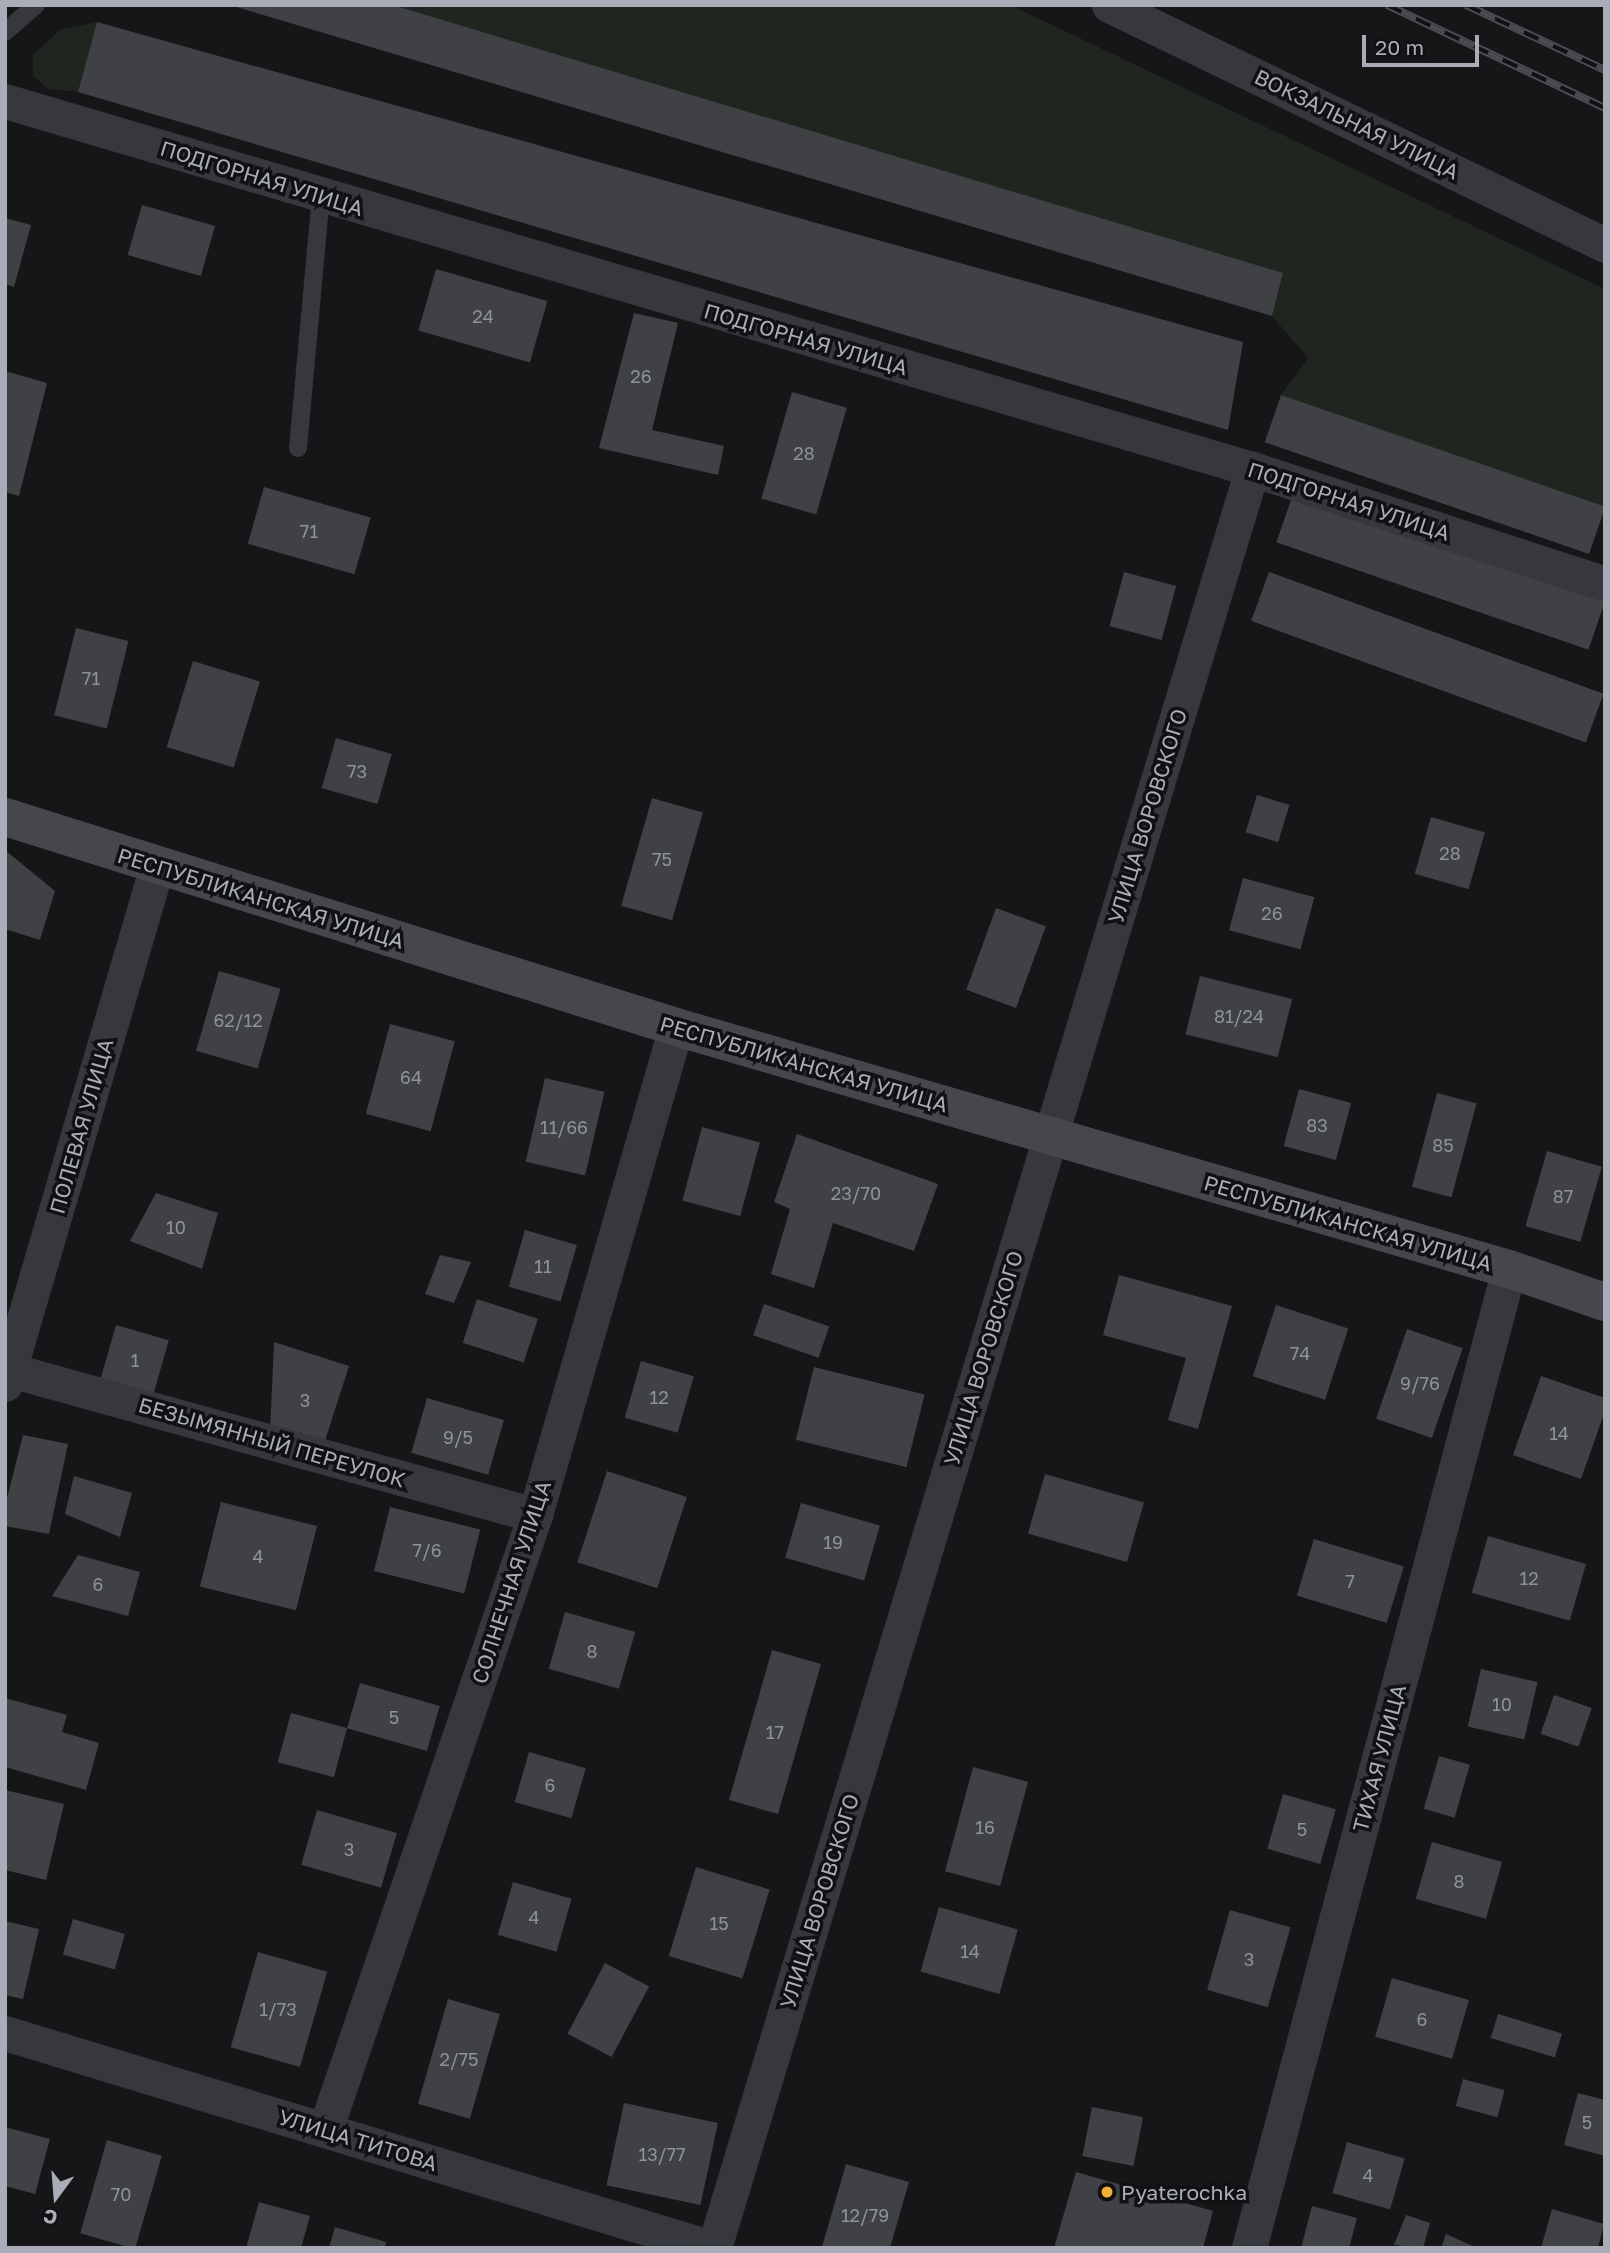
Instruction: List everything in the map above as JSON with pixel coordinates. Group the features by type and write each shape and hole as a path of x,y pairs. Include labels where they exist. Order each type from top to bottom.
{"street":[{"name":"ВОКЗАЛЬНАЯ УЛИЦА","path":"1109,5 1605,245"},
{"name":"ПОДГОРНАЯ УЛИЦА","path":"5,101 321,197 1252,469 1605,584"},
{"name":"УЛИЦА ВОРОВСКОГО","path":"713,2248 1252,469"},
{"name":"РЕСПУБЛИКАНСКАЯ УЛИЦА","path":"5,817 676,1027 1509,1269 1605,1302"},
{"name":"ПОЛЕВАЯ УЛИЦА","path":"8,1377 157,866"},
{"name":"СОЛНЕЧНАЯ УЛИЦА","path":"325,2130 534,1515 676,1027"},
{"name":"ТИХАЯ УЛИЦА","path":"1249,2248 1509,1269"},
{"name":"БЕЗЫМЯННЫЙ ПЕРЕУЛОК","path":"8,1377 534,1515"},
{"name":"УЛИЦА ТИТОВА","path":"5,2033 713,2248"}],"lane":[{"path":"5,32 36,5"},
{"path":"298,448 321,197"}],"shaded area":[{"path":"393,5 1010,5 1605,289 1605,509 1281,395 1308,358 1272,316 1283,274"},
{"path":"97,22 78,92 48,89 33,76 33,55 61,29"}],"building":[{"path":"230,5 393,5 1283,273 1272,316"},
{"path":"97,22 1243,342 1228,430 78,92"},
{"path":"142,205 215,226 201,276 128,255"},
{"path":"5,218 31,225 14,287 5,284"},
{"path":"436,269 548,301 530,362 418,331"},
{"path":"634,313 678,323 652,430 724,446 718,475 599,448"},
{"path":"5,371 47,383 19,496 5,492"},
{"path":"792,392 847,408 816,514 761,499"},
{"path":"1281,395 1605,507 1589,554 1265,442"},
{"path":"264,487 371,518 354,574 248,544"},
{"path":"1293,494 1605,601 1588,650 1276,542"},
{"path":"1124,572 1176,586 1162,640 1110,626"},
{"path":"1269,572 1604,694 1586,743 1251,621"},
{"path":"76,628 128,641 107,728 54,715"},
{"path":"193,661 260,681 234,768 167,747"},
{"path":"336,738 392,754 377,804 322,788"},
{"path":"1257,795 1290,805 1278,842 1246,832"},
{"path":"652,798 703,813 672,920 621,906"},
{"path":"1431,817 1485,832 1469,889 1415,874"},
{"path":"5,850 55,891 40,940 5,929"},
{"path":"1243,878 1314,897 1301,949 1229,930"},
{"path":"996,908 1046,926 1016,1008 966,990"},
{"path":"219,971 281,989 258,1068 196,1051"},
{"path":"1200,976 1292,999 1278,1057 1185,1034"},
{"path":"390,1024 455,1041 431,1131 366,1114"},
{"path":"545,1078 604,1092 585,1176 526,1162"},
{"path":"1299,1089 1351,1103 1336,1160 1284,1146"},
{"path":"1437,1093 1477,1104 1451,1197 1412,1187"},
{"path":"702,1127 760,1143 740,1216 682,1200"},
{"path":"797,1134 938,1184 914,1251 833,1223 814,1288 771,1274 790,1209 774,1202"},
{"path":"1547,1151 1602,1167 1580,1242 1526,1226"},
{"path":"156,1193 218,1213 202,1269 130,1241"},
{"path":"525,1230 577,1245 561,1302 509,1287"},
{"path":"440,1255 471,1262 454,1303 425,1294"},
{"path":"1119,1275 1232,1306 1198,1429 1168,1420 1186,1358 1103,1335"},
{"path":"477,1299 538,1319 524,1363 463,1343"},
{"path":"764,1304 829,1326 818,1358 753,1335"},
{"path":"1276,1305 1348,1328 1325,1400 1253,1376"},
{"path":"116,1325 169,1340 153,1395 100,1380"},
{"path":"1407,1329 1463,1348 1432,1438 1376,1419"},
{"path":"274,1342 349,1366 322,1450 270,1434"},
{"path":"641,1361 694,1376 678,1433 625,1418"},
{"path":"814,1367 925,1395 906,1467 796,1440"},
{"path":"1541,1376 1605,1398 1605,1411 1581,1479 1513,1455"},
{"path":"427,1398 504,1420 488,1475 411,1453"},
{"path":"23,1435 68,1444 49,1534 5,1526 5,1506"},
{"path":"607,1471 687,1497 657,1588 577,1562"},
{"path":"1045,1474 1144,1502 1127,1562 1028,1534"},
{"path":"74,1476 132,1493 120,1537 65,1514"},
{"path":"221,1502 317,1526 296,1610 200,1586"},
{"path":"801,1503 880,1526 864,1580 785,1558"},
{"path":"390,1507 480,1529 464,1594 374,1571"},
{"path":"1488,1536 1586,1564 1570,1621 1472,1593"},
{"path":"1314,1539 1404,1566 1387,1623 1297,1595"},
{"path":"78,1555 140,1572 128,1616 52,1596"},
{"path":"565,1612 635,1632 619,1689 549,1669"},
{"path":"772,1650 821,1664 778,1814 729,1800"},
{"path":"1481,1669 1538,1682 1524,1740 1468,1726"},
{"path":"360,1683 440,1706 427,1751 347,1728"},
{"path":"1554,1695 1592,1708 1578,1747 1541,1734"},
{"path":"5,1698 67,1715 62,1732 99,1743 86,1790 5,1767"},
{"path":"291,1713 347,1728 334,1777 278,1762"},
{"path":"529,1752 586,1768 571,1818 515,1802"},
{"path":"1439,1756 1470,1765 1455,1818 1424,1809"},
{"path":"973,1767 1028,1782 1000,1886 945,1871"},
{"path":"5,1790 64,1804 46,1880 5,1870"},
{"path":"1283,1794 1336,1809 1320,1864 1267,1849"},
{"path":"317,1810 397,1833 381,1888 301,1865"},
{"path":"1432,1842 1502,1862 1486,1919 1416,1899"},
{"path":"696,1867 770,1890 742,1978 669,1956"},
{"path":"513,1882 572,1899 556,1952 498,1935"},
{"path":"939,1907 1018,1930 999,1994 921,1971"},
{"path":"1230,1910 1291,1927 1268,2007 1207,1990"},
{"path":"73,1919 125,1934 115,1969 63,1955"},
{"path":"5,1921 39,1929 23,1999 5,1995"},
{"path":"258,1952 327,1972 300,2067 231,2047"},
{"path":"605,1963 649,1986 612,2057 567,2034"},
{"path":"1392,1978 1469,2000 1452,2059 1375,2037"},
{"path":"448,1999 500,2014 470,2119 418,2104"},
{"path":"1498,2014 1562,2034 1555,2057 1491,2038"},
{"path":"1463,2079 1505,2090 1497,2117 1456,2106"},
{"path":"1578,2093 1605,2100 1605,2156 1564,2145"},
{"path":"624,2103 718,2123 700,2205 607,2185"},
{"path":"1092,2107 1143,2117 1134,2166 1082,2156"},
{"path":"5,2127 50,2139 35,2194 5,2186"},
{"path":"107,2140 162,2156 135,2248 80,2233"},
{"path":"1347,2142 1405,2159 1390,2209 1332,2193"},
{"path":"846,2164 909,2182 890,2248 822,2247"},
{"name":"Pyaterochka","path":"1076,2172 1213,2211 1203,2248 1054,2248"},
{"path":"259,2202 310,2216 301,2248 246,2248"},
{"path":"1312,2206 1357,2218 1349,2248 1301,2248"},
{"path":"1552,2209 1604,2224 1598,2248 1541,2248"},
{"path":"1406,2215 1430,2223 1423,2248 1394,2245"},
{"path":"335,2227 386,2242 385,2248 329,2248"},
{"path":"1446,2234 1477,2248 1441,2248"}],"railway":[{"path":"1387,5 1605,108"},
{"path":"1466,5 1605,70"}],"place":[{"name":"Pyaterochka","path":"1107,2192"}]}
